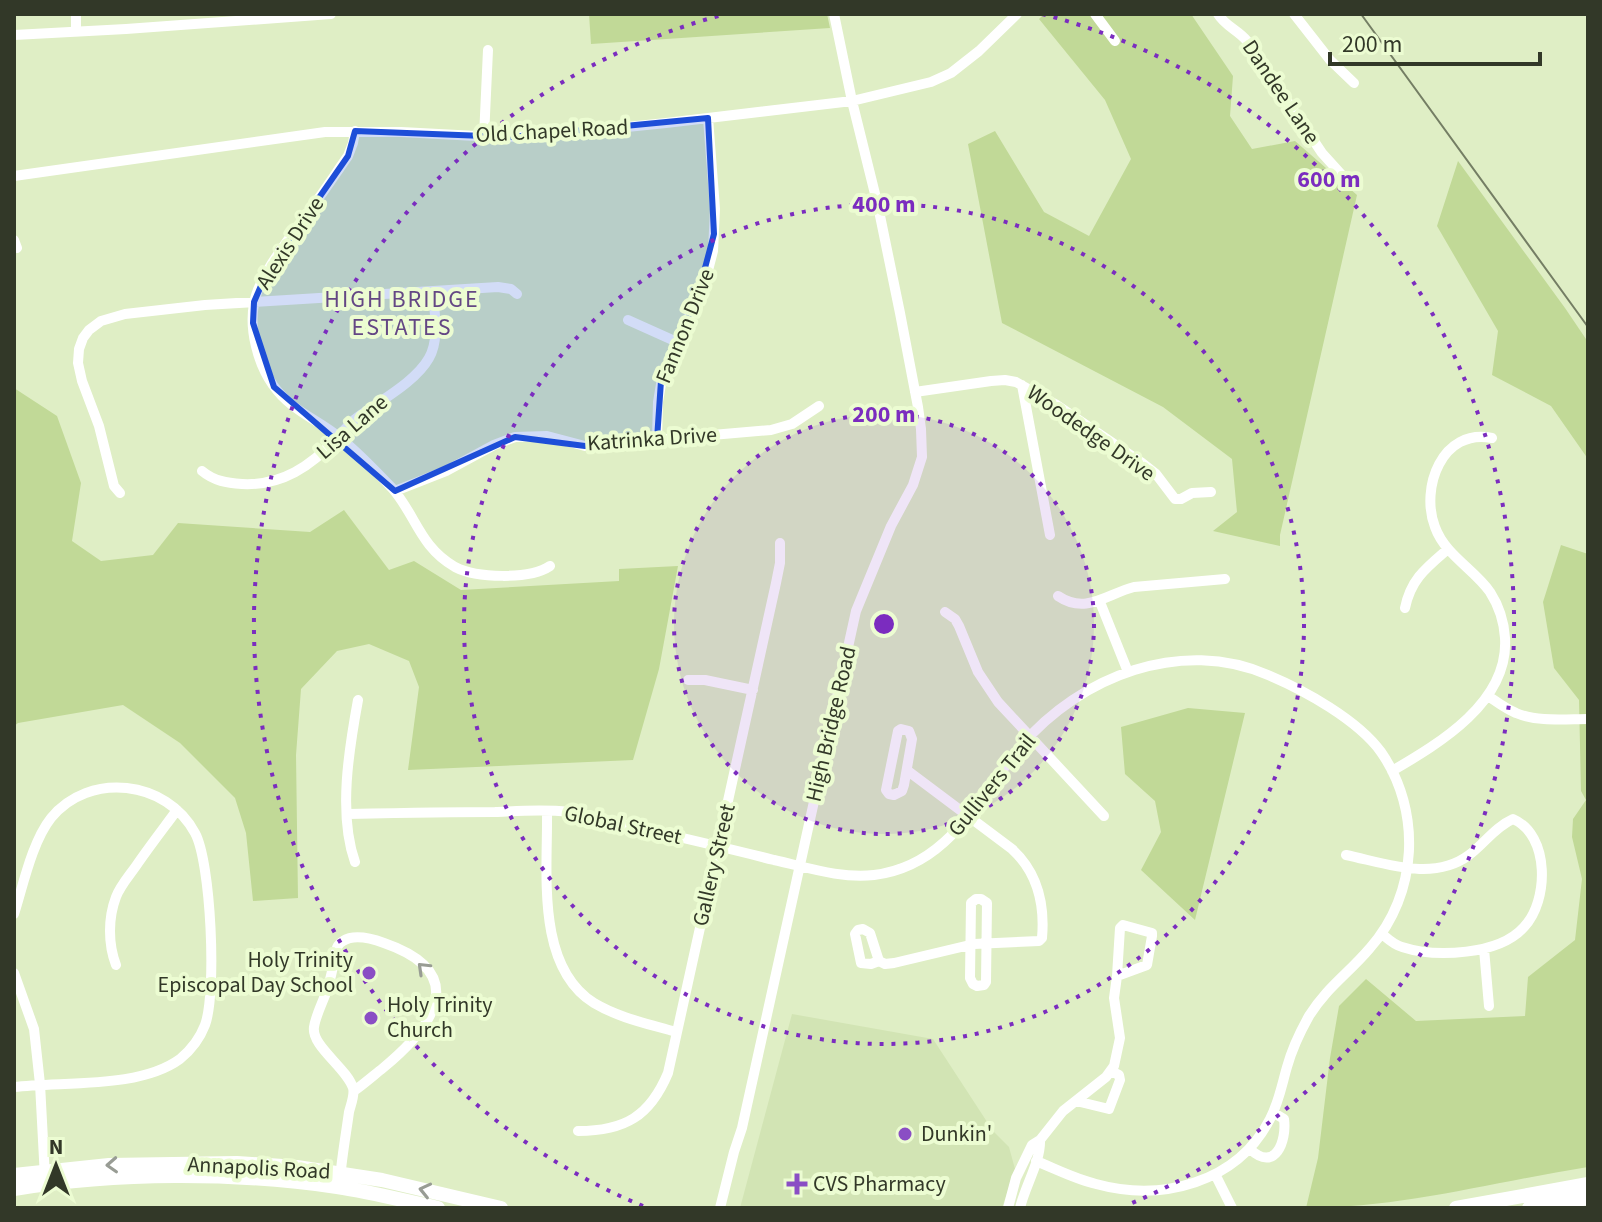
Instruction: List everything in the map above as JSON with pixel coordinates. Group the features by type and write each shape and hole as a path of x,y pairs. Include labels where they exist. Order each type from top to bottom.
{"main road":[{"name":"Annapolis Road","path":"14,1189 45,1177 109,1165 237,1163 297,1167 438,1208"},
{"name":"Annapolis Road","path":"14,1175 45,1177"},
{"name":"Annapolis Road","path":"340,1180 382,1180 501,1208"},
{"path":"1456,1208 1588,1184"},
{"path":"1529,1208 1588,1198"}],"street":[{"path":"76,14 76,32"},
{"path":"14,35 76,32 180,19 331,14"},
{"name":"High Bridge Road","path":"720,1208 742,1128 856,611 891,526 921,465 921,429 915,392 878,206 834,14"},
{"name":"Old Chapel Road","path":"14,176 325,132 484,137 568,134 852,101 931,82 951,73 1017,14"},
{"path":"1095,14 1115,41"},
{"name":"Dandee Lane","path":"1218,14 1224,23 1247,41 1322,153 1341,174"},
{"path":"1294,14 1330,60 1354,83"},
{"path":"484,137 488,50"},
{"name":"Fannon Drive","path":"657,439 660,383 706,278 713,251 715,209 708,118"},
{"name":"Alexis Drive","path":"355,131 348,156 275,260 254,302 255,338 263,366 271,381 293,406 338,436 395,491 423,537 439,555 460,569 476,574 537,572 550,566"},
{"path":"120,493 114,486 99,426 79,372 79,349 86,333 101,321 125,314 254,302 498,287 508,288 517,294"},
{"name":"Lisa Lane","path":"202,471 222,482 249,484 271,482 304,468 353,421 410,379 429,359 434,342 433,291"},
{"path":"628,320 677,342"},
{"name":"Woodedge Drive","path":"915,392 1005,380 1022,385 1142,463 1156,474 1175,499 1192,493 1211,492"},
{"path":"1022,385 1050,535"},
{"name":"Katrinka Drive","path":"395,491 446,471 515,437 547,436 585,446 778,429 798,421 819,406"},
{"path":"1392,771 1443,738 1488,696 1503,664 1506,644 1504,624 1490,593 1437,533 1430,492 1441,460 1457,444 1480,436 1492,438"},
{"name":"Gallery Street","path":"578,1131 616,1127 646,1110 659,1093 668,1073 780,563 780,543"},
{"path":"1405,608 1413,582 1448,549"},
{"path":"1058,596 1074,603 1100,602 1134,587 1225,579"},
{"path":"1100,602 1128,672"},
{"path":"945,612 955,619 978,672 1005,711 1104,816"},
{"name":"Gullivers Trail","path":"799,866 864,876 912,865 951,836 1029,737 1053,715 1083,694 1128,672 1168,661 1202,659 1236,663 1264,673 1350,721 1378,748 1400,790 1408,827 1408,869 1399,900 1382,934 1330,987 1311,1013 1290,1058 1274,1113 1250,1149 1216,1176 1149,1190 1089,1183 1036,1161"},
{"path":"688,680 705,680 753,690"},
{"path":"1488,696 1525,716 1588,719"},
{"path":"355,862 350,843 347,773 358,700"},
{"path":"901,729 909,731 912,739 908,771 902,791 897,795 889,794 886,790 898,731 901,729"},
{"path":"879,961 894,963 970,944 1042,939 1040,894 1031,871 1020,857 908,771"},
{"path":"14,914 40,837 51,818 70,801 96,790 130,788 152,793 187,820 200,843 205,864 212,982 205,1026 194,1044 182,1057 149,1074 14,1087"},
{"path":"116,965 110,931 116,896 177,810"},
{"path":"547,811 549,923 554,947 565,970 579,990 594,1003 676,1032"},
{"name":"Global Street","path":"348,814 573,813 799,866"},
{"path":"1346,855 1408,869 1441,867 1458,862 1500,826 1513,819 1520,822 1533,840 1541,860 1539,903 1531,919 1511,938 1484,949 1463,953 1413,949 1397,945 1382,934"},
{"path":"981,899 987,903 984,985 977,986 970,978 970,944 971,903 981,899"},
{"path":"1008,1208 1014,1184 1032,1145 1040,1140 1063,1111 1111,1071 1120,1046 1114,998 1120,928 1123,925 1152,933 1147,965 1117,976"},
{"path":"340,1180 354,1091 341,1069 314,1038 314,1028 329,985 337,946 346,939 362,938 391,946 424,964 434,979 435,998 433,1010 419,1034 401,1053 354,1091"},
{"path":"1484,949 1489,1006"},
{"path":"14,973 34,1029 45,1177"},
{"path":"1076,1101 1109,1109 1120,1080 1119,1075 1111,1071"},
{"path":"1250,1149 1263,1158 1273,1156 1279,1150 1285,1124 1284,1119 1274,1113"},
{"path":"1020,1208 1040,1151 1040,1140"},
{"path":"1216,1176 1232,1208"}],"highlighted area":[{"path":"708,118 714,234 697,298 661,381 657,439 585,446 515,437 395,491 274,387 253,323 254,302 266,274 348,156 355,131 510,137"}],"shaded area":[{"path":"589,14 827,14 830,28 591,44"},
{"path":"1044,14 1191,14 1233,76 1230,116 1252,149 1295,141 1357,195 1280,546 1213,531 1237,512 1232,459 1163,407 1002,323 968,144 995,131 1044,212 1089,236 1131,159 1105,100 1039,19"},
{"path":"1458,161 1588,342 1588,459 1551,406 1492,375 1498,331 1437,226"},
{"path":"14,388 57,416 81,483 72,541 101,561 153,555 178,523 310,532 344,510 389,570 414,561 461,590 619,581 619,569 678,566 659,669 633,760 408,770 419,687 409,661 369,644 337,651 301,689 296,755 298,898 253,901 246,833 235,798 180,743 123,705 14,726"},
{"path":"1561,545 1588,554 1588,1167 1412,1199 1306,1208 1318,1158 1339,1006 1366,979 1416,1021 1525,1016 1528,977 1575,940 1582,879 1572,837 1573,819 1586,800 1581,791 1579,700 1554,668 1543,602"},
{"path":"1188,708 1245,713 1195,920 1141,870 1161,832 1155,801 1125,774 1121,727"},
{"path":"792,1014 933,1039 993,1131 1009,1147 1015,1169 1002,1208 740,1208"}],"railway":[{"path":"1361,14 1588,327"}],"place":[{"name":"Holy Trinity Episcopal Day School","path":"369,973"},
{"name":"Holy Trinity Church","path":"371,1018"},
{"name":"Dunkin'","path":"905,1134"},
{"name":"CVS Pharmacy","path":"797,1184"}],"district":[{"name":"HIGH BRIDGE ESTATES","path":"402,313"}]}
